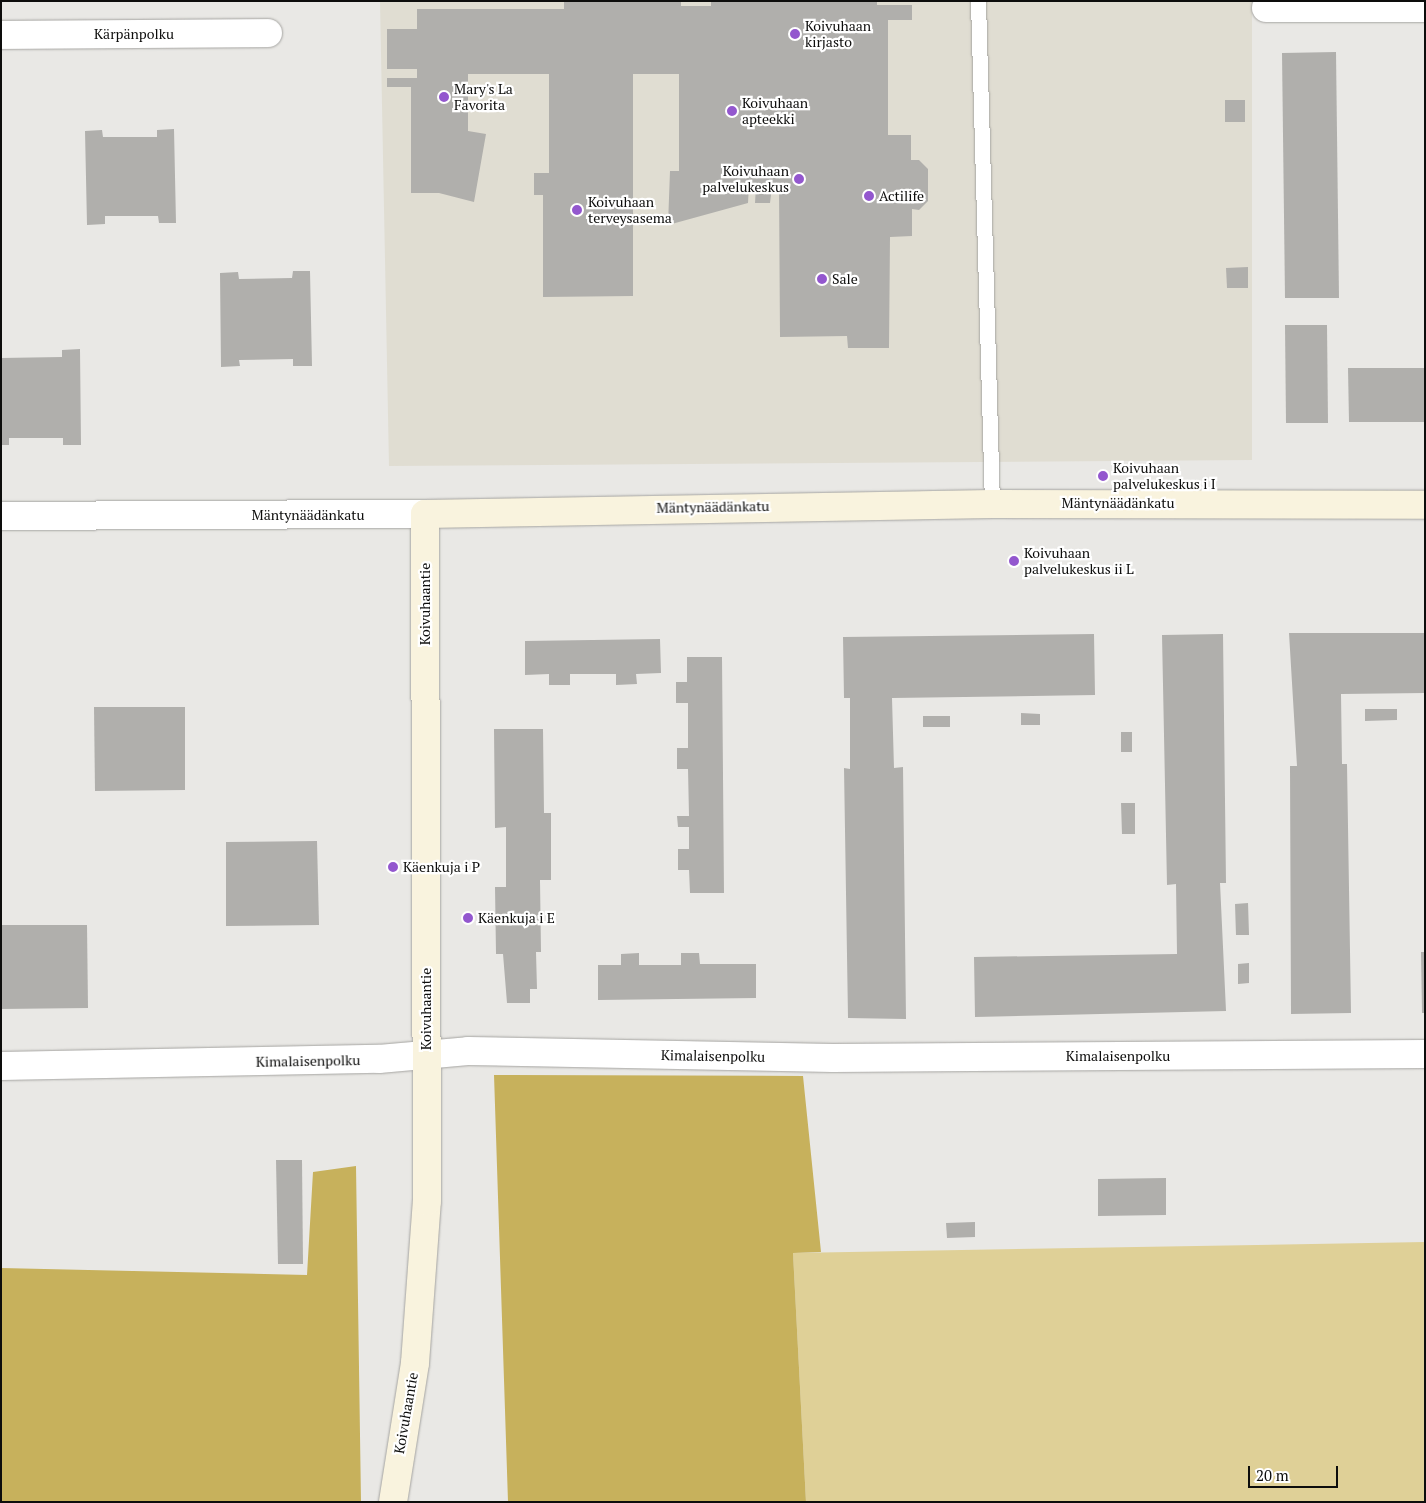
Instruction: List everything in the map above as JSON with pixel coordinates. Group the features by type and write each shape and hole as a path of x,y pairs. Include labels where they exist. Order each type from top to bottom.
{"street":[{"path":"1266,8 1425,8"},
{"name":"Kärpänpolku","path":"1,34 268,33"},
{"name":"Mäntynäädänkatu","path":"1,516 424,514 992,504 1425,505"},
{"name":"Koivuhaantie","path":"393,1502 423,1279 427,1056 424,514"},
{"name":"Kimalaisenpolku","path":"1,1066 427,1056 468,1051 833,1058 1425,1054"}],"lane":[{"path":"978,1 992,504"}],"shaded area":[{"path":"380,1 1252,1 1252,460 389,466"},
{"path":"494,1075 803,1076 821,1252 793,1253 806,1502 508,1502"},
{"path":"356,1166 361,1502 1,1502 1,1268 307,1275 313,1172"},
{"path":"1425,1242 1425,1502 806,1502 793,1253"}],"building":[{"name":"Koivuhaan palvelukeskus","path":"564,1 681,1 681,6 711,6 711,1 877,1 877,5 912,5 912,20 888,20 888,135 911,135 911,160 919,160 928,169 928,201 919,210 912,209 912,236 890,237 889,348 848,348 847,336 780,337 779,186 772,187 770,203 755,203 756,186 749,186 748,203 668,225 670,171 679,171 679,74 633,74 633,296 543,297 543,195 534,195 534,173 549,173 549,74 468,74 468,131 486,134 474,202 439,193 411,193 411,87 387,87 387,78 417,78 417,69 387,69 387,29 417,29 417,9 564,9"},
{"path":"1336,52 1339,298 1285,298 1282,53"},
{"path":"1225,100 1245,100 1245,122 1225,122"},
{"path":"174,129 176,223 159,223 158,216 105,216 105,224 87,225 85,131 102,130 103,137 157,137 157,130"},
{"path":"1248,267 1248,288 1227,288 1226,268"},
{"path":"293,271 310,271 312,366 293,366 293,359 239,360 240,366 221,367 220,273 238,272 239,279 292,278"},
{"path":"1285,325 1327,325 1328,423 1286,423"},
{"path":"80,349 81,445 63,445 63,438 9,438 9,445 1,445 1,358 62,357 62,350"},
{"path":"1348,368 1425,368 1425,422 1349,422"},
{"path":"1289,633 1425,633 1425,693 1341,694 1342,764 1347,764 1351,1013 1291,1014 1290,766 1297,766"},
{"path":"1094,634 1095,695 892,698 894,768 903,767 906,1019 848,1018 844,768 850,769 850,698 844,698 843,637"},
{"path":"1223,634 1226,883 1220,883 1226,1011 975,1017 974,957 1177,954 1176,884 1167,885 1162,635"},
{"path":"660,639 661,673 636,674 637,684 616,685 616,674 570,674 570,685 549,685 549,674 525,675 525,641"},
{"path":"687,657 722,657 724,893 690,893 689,870 678,870 678,849 689,849 689,827 678,827 677,816 689,816 688,769 677,769 677,748 688,748 688,703 676,703 676,682 687,682"},
{"path":"94,707 185,707 185,790 95,791"},
{"path":"1365,709 1397,709 1397,720 1365,721"},
{"path":"1021,713 1040,714 1040,725 1021,725"},
{"path":"923,716 950,716 950,727 923,727"},
{"path":"494,729 543,729 544,813 551,813 551,880 540,880 541,952 536,952 537,989 530,989 530,1003 507,1003 503,954 496,954 495,887 506,887 506,827 495,828"},
{"path":"1121,732 1132,732 1132,752 1121,752"},
{"path":"1121,803 1135,803 1135,834 1122,834"},
{"path":"317,841 319,925 226,926 226,842"},
{"path":"1248,903 1249,935 1236,935 1235,904"},
{"path":"1,925 87,925 88,1008 1,1009"},
{"path":"1421,952 1425,952 1425,1013 1422,1013"},
{"path":"639,953 639,965 681,965 681,953 699,953 700,964 756,964 756,998 598,1000 598,965 621,965 621,954"},
{"path":"1249,963 1249,983 1238,984 1238,964"},
{"path":"276,1160 302,1160 303,1264 278,1264"},
{"path":"1166,1178 1166,1215 1098,1216 1098,1179"},
{"path":"975,1222 975,1237 947,1238 946,1223"}],"place":[{"name":"Koivuhaan kirjasto","path":"795,34"},
{"name":"Mary's La Favorita","path":"444,97"},
{"name":"Koivuhaan apteekki","path":"732,111"},
{"name":"Koivuhaan palvelukeskus","path":"799,179"},
{"name":"Actilife","path":"869,196"},
{"name":"Koivuhaan terveysasema","path":"577,210"},
{"name":"Sale","path":"822,279"},
{"name":"Koivuhaan palvelukeskus i I","path":"1103,476"},
{"name":"Koivuhaan palvelukeskus ii L","path":"1014,561"},
{"name":"Käenkuja i P","path":"393,867"},
{"name":"Käenkuja i E","path":"468,918"}]}
